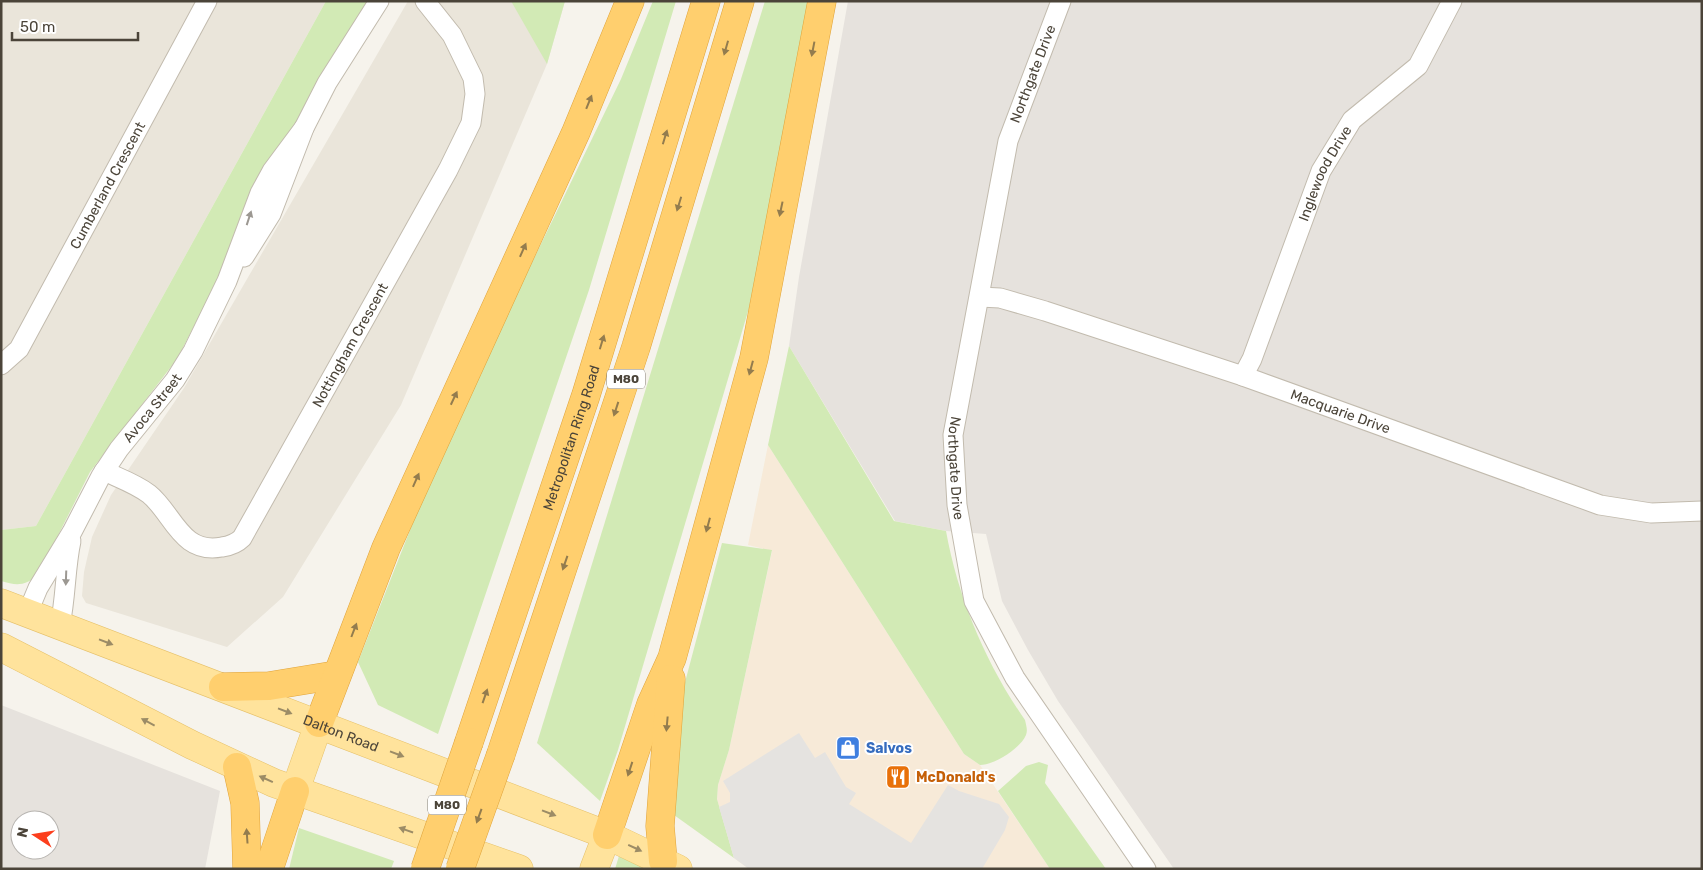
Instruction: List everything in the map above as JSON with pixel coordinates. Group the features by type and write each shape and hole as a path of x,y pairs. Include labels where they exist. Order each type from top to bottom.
{"highway":[{"path":"319,723 386,548 576,132 630,1"},
{"name":"Metropolitan Ring Road","path":"425,869 586,395 706,1"},
{"name":"M80","path":"460,869 501,754 636,347 740,1"},
{"path":"607,835 651,704 672,658 754,358 822,1"},
{"path":"670,865 660,826 672,658"},
{"path":"223,687 269,686 336,675"},
{"path":"237,767 245,803 247,869"},
{"path":"269,869 295,791"}],"main road":[{"name":"Dalton Road","path":"1,603 319,723 607,835 670,865"},
{"path":"1,647 237,767 295,791 519,869"},
{"path":"295,791 319,723"},
{"path":"594,869 607,835"}],"street":[{"name":"Avoca Street","path":"28,612 38,588 72,532 104,470 175,380 206,327 227,281 271,214 304,128 327,83 379,1"},
{"name":"Nottingham Crescent","path":"104,470 149,494 176,529 188,540 214,549 233,544 242,538 448,170 471,123 475,94 473,78 452,35 425,1"},
{"name":"Northgate Drive","path":"1061,1 1008,141 953,435 957,505 974,601 1015,678 1146,869"},
{"name":"Inglewood Drive","path":"1243,376 1252,359 1321,171 1352,120 1418,66 1452,1"},
{"name":"Cumberland Crescent","path":"1,365 19,349 204,2"},
{"name":"Macquarie Drive","path":"980,297 1000,298 1045,311 1243,376 1600,505 1651,512 1702,512"},
{"name":"Avoca Street","path":"60,625 65,601 67,558 72,532"}],"shaded area":[{"path":"1,1 326,1 36,526 1,530"},
{"path":"408,1 565,1 547,64 401,405 283,597 227,647 86,603 82,596 84,572 92,537 111,495 184,388"},
{"path":"848,1 1702,1 1702,869 1174,869 1058,701 1028,650 1002,601 986,534 946,531 895,521 789,346 799,277"},
{"path":"768,445 964,754 980,765 1050,869 749,869 734,858 717,799 718,785 729,750 772,551 748,545"},
{"path":"1,705 220,791 205,869 1,869"},
{"path":"799,733 815,758 825,752 846,787 856,793 849,804 911,843 948,785 959,791 999,804 1009,817 1005,830 982,869 749,869 734,858 719,807 730,802 730,793 723,781"}],"green space":[{"path":"326,1 371,1 235,247 177,359 90,472 38,575 21,584 1,581 1,530 36,526"},
{"path":"511,1 565,1 547,64"},
{"path":"653,1 676,1 589,290 438,734 378,705 358,662 444,444 621,79"},
{"path":"765,1 811,1 749,308 618,750 600,801 537,743"},
{"path":"789,346 894,521 946,531 958,581 975,630 998,676 1025,720 1027,728 1026,735 1018,746 999,759 980,765 964,754 768,445"},
{"path":"722,543 772,550 729,750 718,785 717,799 734,858 674,815 684,686"},
{"path":"1039,762 1048,765 1045,783 1106,869 1050,869 998,791 1026,766"},
{"path":"299,828 394,861 391,869 289,869"},
{"path":"619,856 647,869 615,869"}],"place":[{"name":"Salvos","path":"848,748"},
{"name":"McDonald's","path":"898,777"}]}
